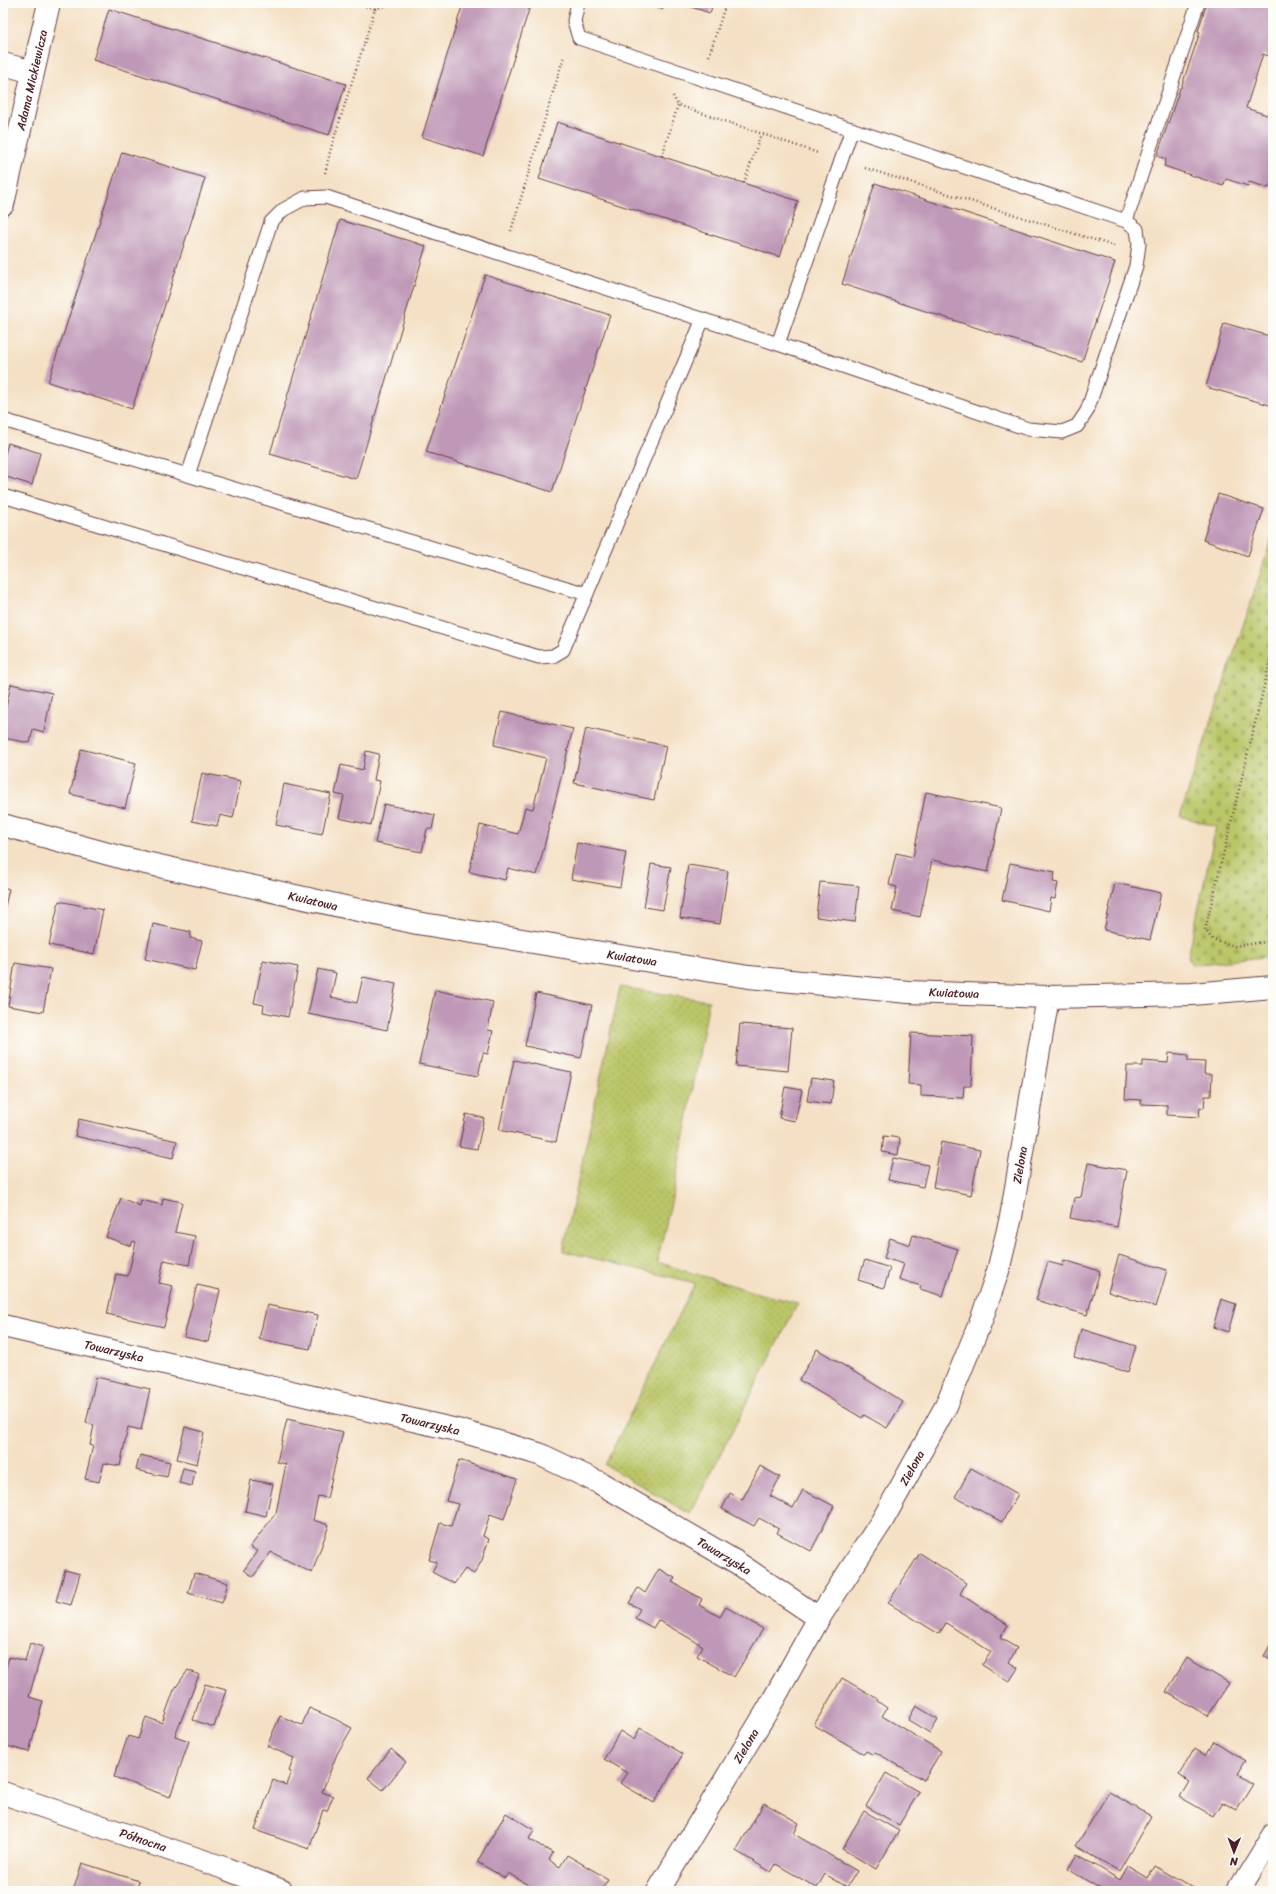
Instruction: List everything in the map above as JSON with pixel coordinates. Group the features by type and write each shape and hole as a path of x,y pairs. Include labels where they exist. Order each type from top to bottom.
{"street":[{"name":"Adama Mickiewicza","path":"3,204 49,3"},
{"path":"3,64 34,72"},
{"name":"Kwiatowa","path":"3,825 123,858 417,923 749,977 908,992 1048,997 1192,994 1273,987"},
{"name":"Zielona","path":"658,1891 767,1712 819,1618 882,1521 946,1406 982,1318 998,1271 1012,1217 1048,997"},
{"name":"Towarzyska","path":"3,1326 461,1430 539,1454 600,1484 736,1562 819,1618"},
{"name":"Północna","path":"3,1794 224,1868 282,1891"},
{"path":"1238,1891 1273,1834"}],"lane":[{"path":"188,475 271,222 283,210 305,198 326,197 703,319 1028,429 1062,432 1076,426 1087,410 1136,266 1139,244 1137,229 1126,221 579,38 574,21 578,3"},
{"path":"1126,221 1198,3"},
{"path":"778,344 852,129"},
{"path":"3,496 539,657 553,656 564,650 703,319"},
{"path":"3,420 587,594"}],"path":[{"path":"355,3 375,10 395,3"},
{"path":"702,79 726,3"},
{"path":"324,180 331,148 375,10"},
{"path":"510,232 564,56 579,38"},
{"path":"657,64 678,105 841,161 1137,253"},
{"path":"662,156 678,105"},
{"path":"744,183 761,134"},
{"path":"1273,649 1205,930 1213,940 1235,946 1273,941"}],"green space":[{"path":"1273,535 1273,956 1192,965 1188,957 1216,827 1180,816"},
{"path":"620,987 709,1001 674,1190 657,1262 761,1294 798,1303 690,1514 605,1465 695,1283 563,1251"}],"building":[{"path":"463,3 531,3 483,156 422,137"},
{"path":"643,3 664,3 662,10"},
{"path":"679,3 713,3 710,13"},
{"path":"1207,3 1273,3 1273,41 1268,56 1263,54 1246,108 1273,117 1273,177 1269,188 1249,182 1248,186 1226,179 1223,186 1164,166 1166,159 1157,156 1200,32 1198,31"},
{"path":"109,9 346,84 329,135 93,60"},
{"path":"557,122 798,201 780,257 539,179"},
{"path":"122,152 205,178 132,409 48,382"},
{"path":"875,183 1115,262 1082,362 842,284"},
{"path":"340,220 426,246 356,479 270,454"},
{"path":"485,275 610,315 552,492 426,452"},
{"path":"1224,323 1273,337 1273,406 1206,387"},
{"path":"8,443 40,453 32,485 3,476 3,462"},
{"path":"1218,494 1264,509 1248,556 1203,540"},
{"path":"11,684 52,693 44,732 33,729 30,743 3,738 3,723"},
{"path":"502,712 573,729 537,875 508,868 505,880 469,872 480,825 518,834 525,807 533,809 546,758 494,745"},
{"path":"586,728 666,746 654,800 574,783"},
{"path":"81,749 136,763 125,808 70,794"},
{"path":"366,751 379,754 374,780 380,781 371,825 339,818 344,796 335,794 341,765 363,770"},
{"path":"202,773 241,781 233,818 220,815 217,826 192,821"},
{"path":"284,784 331,794 322,834 276,825"},
{"path":"926,792 1001,808 988,872 932,860 920,917 892,911 897,887 889,885 896,853 913,857"},
{"path":"384,804 435,815 432,829 427,829 422,852 375,843"},
{"path":"577,843 626,852 620,887 571,879"},
{"path":"1010,863 1055,872 1053,882 1058,883 1055,899 1051,898 1049,911 1002,900"},
{"path":"651,864 671,867 663,910 644,907"},
{"path":"688,865 728,871 720,924 680,918"},
{"path":"820,882 859,886 855,922 816,917"},
{"path":"1115,883 1161,893 1150,940 1104,930"},
{"path":"3,887 9,889 4,911 3,911"},
{"path":"59,901 103,910 94,954 49,945"},
{"path":"153,924 191,932 190,938 202,941 195,970 145,959"},
{"path":"263,960 298,967 288,1017 263,1012 264,1005 254,1003"},
{"path":"15,963 51,969 43,1012 8,1006"},
{"path":"318,969 336,973 331,997 357,1003 363,977 396,984 387,1030 308,1014"},
{"path":"435,990 493,1002 488,1030 493,1031 488,1054 483,1053 478,1076 419,1064"},
{"path":"536,993 592,1005 581,1058 525,1046"},
{"path":"740,1024 792,1028 788,1071 736,1066"},
{"path":"911,1033 973,1036 971,1086 964,1086 963,1098 921,1096 921,1085 908,1084"},
{"path":"1169,1053 1188,1055 1188,1061 1205,1062 1204,1074 1212,1074 1211,1096 1205,1096 1204,1108 1200,1107 1199,1117 1167,1115 1167,1105 1141,1104 1141,1100 1125,1099 1127,1066 1143,1066 1143,1061 1168,1063"},
{"path":"514,1060 571,1072 556,1142 499,1130"},
{"path":"811,1078 834,1081 831,1104 807,1101"},
{"path":"785,1087 802,1090 795,1121 779,1118"},
{"path":"466,1114 484,1118 477,1149 459,1146"},
{"path":"79,1119 177,1141 173,1158 75,1136"},
{"path":"884,1136 900,1138 898,1155 882,1152"},
{"path":"941,1142 980,1150 971,1195 933,1187"},
{"path":"893,1158 928,1165 923,1187 888,1180"},
{"path":"1088,1163 1127,1170 1117,1227 1070,1218 1074,1198 1081,1197"},
{"path":"121,1198 140,1206 141,1200 162,1205 163,1198 182,1202 175,1232 195,1236 189,1265 164,1260 159,1283 173,1286 164,1327 107,1314 116,1274 128,1276 136,1242 133,1241 131,1246 106,1237"},
{"path":"913,1235 958,1249 943,1296 920,1289 921,1286 899,1279 904,1264 884,1258 890,1238 910,1245"},
{"path":"1119,1255 1167,1270 1156,1307 1108,1292"},
{"path":"865,1260 890,1268 884,1288 858,1280"},
{"path":"1064,1260 1100,1271 1087,1315 1036,1300 1048,1262 1063,1266"},
{"path":"197,1285 220,1290 208,1342 184,1337"},
{"path":"1221,1299 1236,1304 1228,1332 1213,1327"},
{"path":"267,1305 318,1315 310,1349 259,1339"},
{"path":"1081,1329 1136,1346 1128,1372 1074,1357"},
{"path":"817,1349 903,1402 887,1428 864,1415 862,1418 799,1380"},
{"path":"96,1377 150,1389 141,1430 128,1427 120,1466 104,1463 99,1482 85,1479 93,1446 90,1445 94,1425 86,1423"},
{"path":"287,1419 343,1432 327,1498 318,1496 313,1520 329,1525 312,1573 271,1552 253,1577 244,1570 257,1551 250,1547 276,1513 286,1464 277,1462"},
{"path":"185,1427 204,1432 197,1464 177,1459"},
{"path":"140,1455 170,1462 167,1477 136,1470"},
{"path":"459,1460 517,1479 504,1519 490,1514 483,1536 489,1539 482,1560 474,1574 465,1569 454,1584 432,1572 437,1562 429,1560 440,1523 451,1526 458,1504 446,1501"},
{"path":"760,1466 780,1477 770,1496 793,1508 803,1490 834,1506 811,1551 777,1533 779,1529 759,1518 754,1526 722,1509 730,1493 742,1500"},
{"path":"183,1468 195,1471 192,1486 179,1483"},
{"path":"971,1468 1018,1494 1002,1522 955,1497"},
{"path":"251,1480 273,1484 266,1516 245,1511"},
{"path":"920,1553 966,1583 960,1594 1008,1625 1000,1638 1017,1648 1009,1662 1018,1668 1009,1682 982,1665 991,1652 946,1623 939,1634 888,1603"},
{"path":"659,1569 675,1578 672,1582 702,1599 699,1605 720,1617 726,1607 763,1629 734,1677 697,1656 703,1646 658,1620 653,1628 635,1618 640,1609 629,1603 638,1588 645,1593"},
{"path":"65,1570 80,1574 71,1605 56,1601"},
{"path":"194,1573 228,1583 222,1603 188,1593"},
{"path":"1273,1640 1273,1662 1264,1656"},
{"path":"30,1643 43,1647 29,1697 43,1701 29,1752 3,1745 3,1677 9,1657 25,1661"},
{"path":"1187,1658 1229,1683 1208,1716 1166,1692"},
{"path":"188,1670 199,1675 175,1736 189,1741 170,1797 114,1777 128,1736 138,1739 146,1717 162,1723 174,1690"},
{"path":"842,1678 878,1699 877,1701 887,1708 882,1716 941,1751 924,1780 875,1752 874,1755 866,1751 864,1754 814,1725"},
{"path":"205,1684 226,1690 214,1727 193,1720"},
{"path":"916,1706 938,1719 930,1733 908,1720"},
{"path":"309,1708 352,1728 337,1754 322,1792 333,1796 327,1811 323,1810 309,1849 255,1830 273,1780 286,1785 291,1772 289,1771 294,1758 267,1746 280,1716 302,1725"},
{"path":"640,1728 683,1754 654,1803 620,1783 627,1773 604,1759 620,1731 634,1740"},
{"path":"1214,1741 1246,1761 1238,1775 1253,1784 1237,1810 1222,1802 1213,1816 1180,1797 1189,1782 1179,1775 1195,1748 1206,1755"},
{"path":"391,1749 406,1762 383,1790 368,1778"},
{"path":"886,1773 919,1792 899,1825 866,1806"},
{"path":"1109,1792 1151,1816 1119,1871 1076,1846"},
{"path":"764,1803 799,1823 794,1834 857,1871 847,1887 825,1874 817,1888 776,1864 771,1872 736,1851"},
{"path":"864,1811 899,1831 876,1869 842,1849"},
{"path":"506,1813 534,1830 529,1839 553,1853 549,1860 560,1867 567,1855 608,1879 601,1891 538,1891 508,1873 505,1878 477,1862"},
{"path":"1077,1854 1120,1880 1128,1866 1148,1878 1155,1866 1194,1889 1192,1891 1104,1891 1068,1869"},
{"path":"82,1863 139,1881 136,1891 73,1891"}]}
